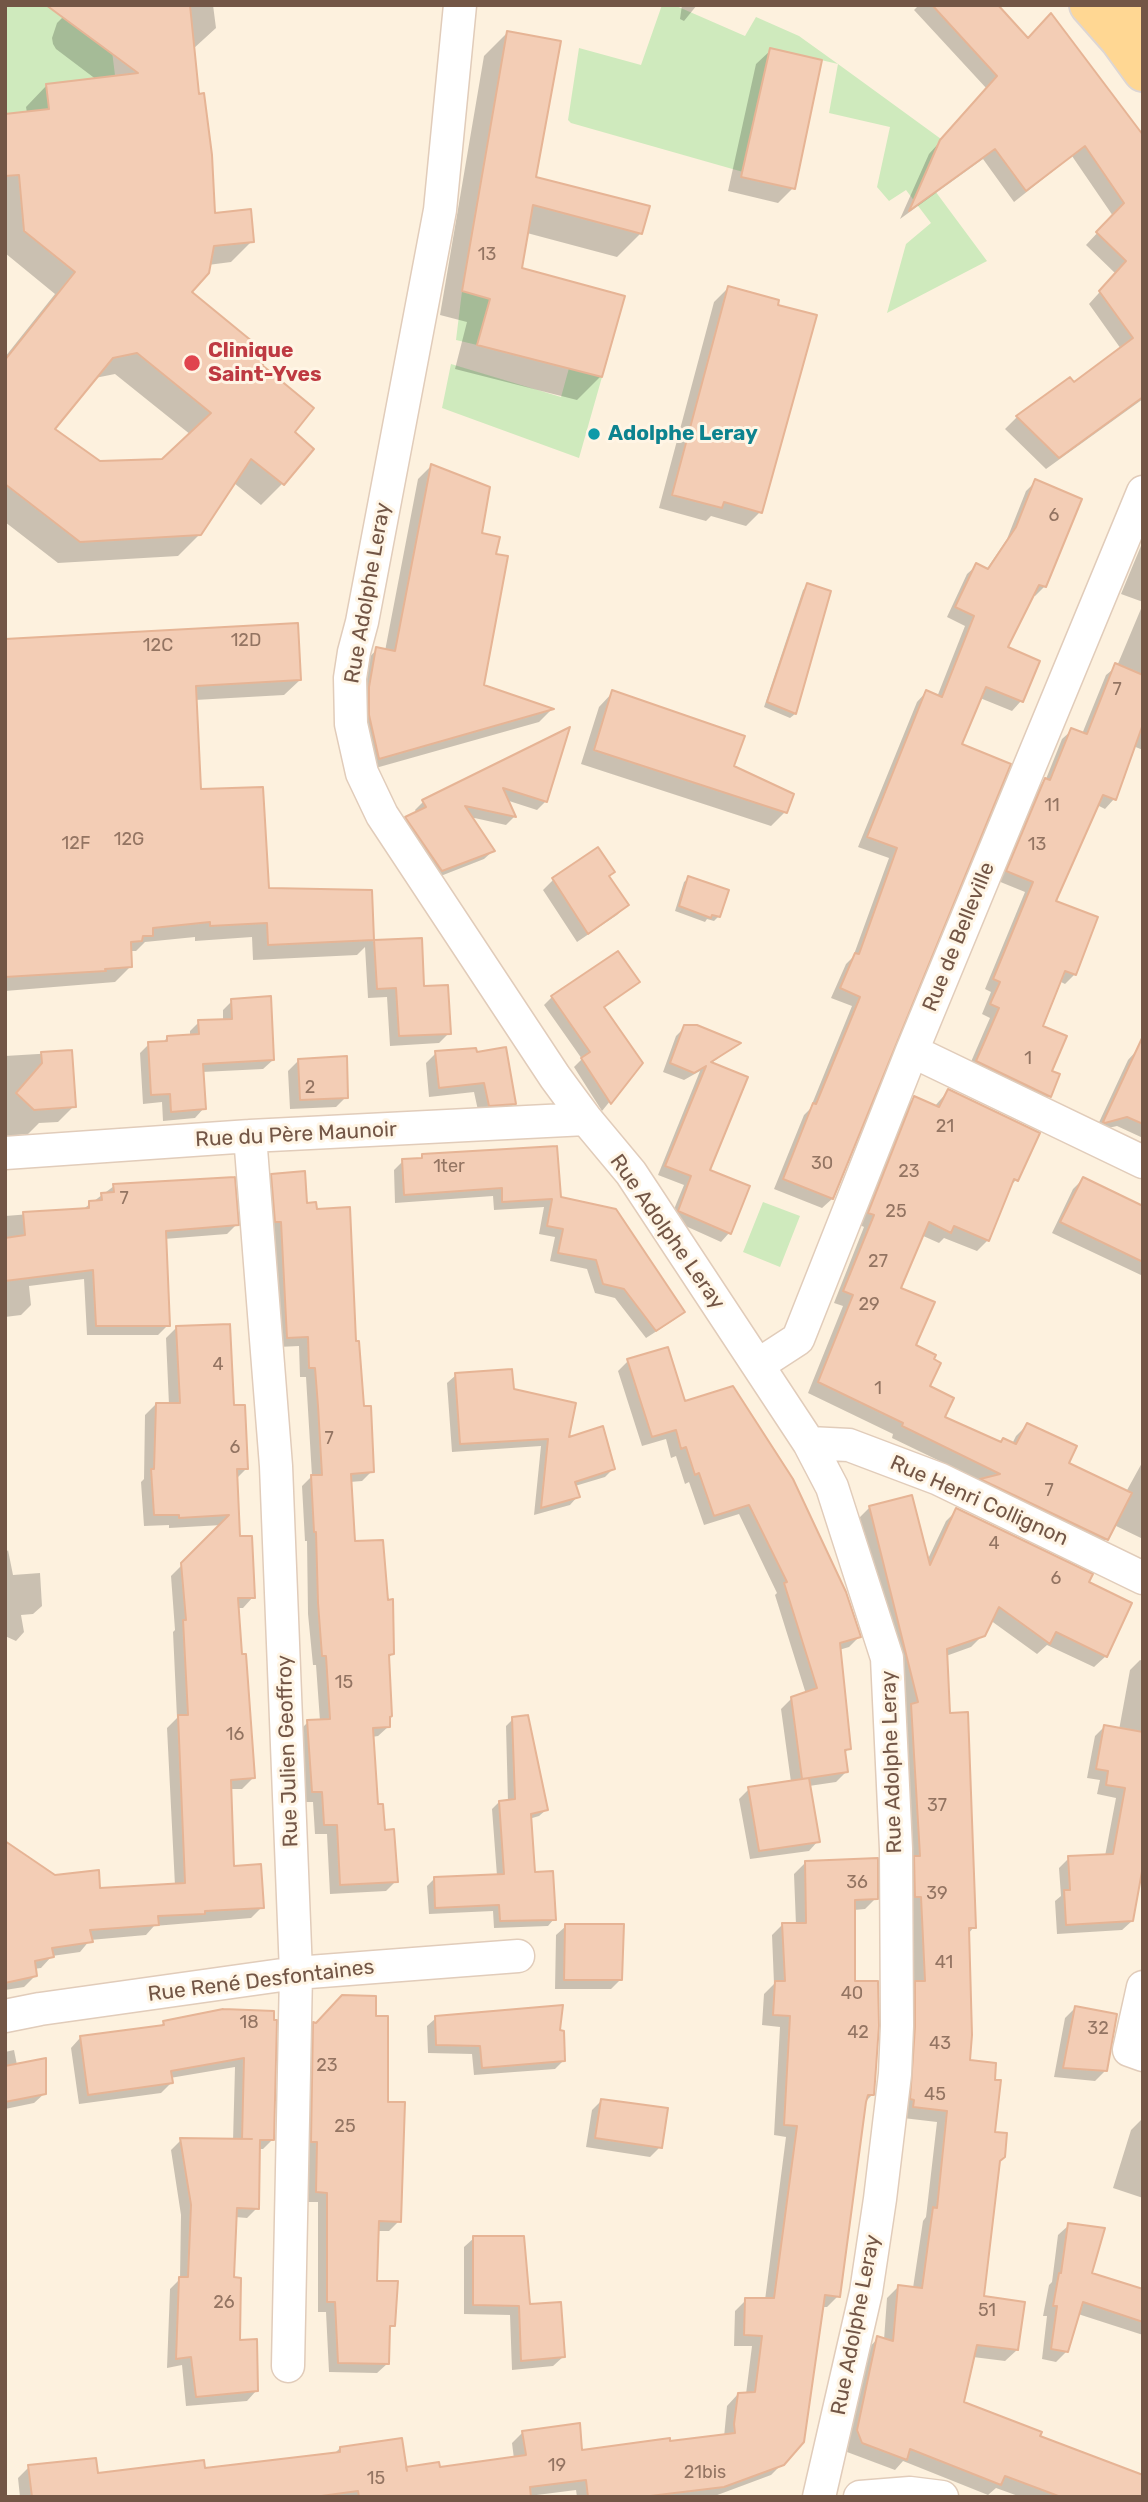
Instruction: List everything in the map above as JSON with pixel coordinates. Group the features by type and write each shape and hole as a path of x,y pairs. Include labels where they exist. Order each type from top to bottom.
{"main road":[{"path":"1089,5 1143,72"},
{"path":"1127,5 1143,17"}],"street":[{"name":"Rue Adolphe Leray","path":"460,5 440,210 354,652 350,678 351,724 362,773 382,815 555,1077 631,1173 809,1443 832,1487 887,1658 896,1849 897,2026 889,2132 866,2292 819,2497"},
{"name":"Rue de Belleville","path":"758,1365 798,1339 912,1051 1143,492"},
{"path":"912,1051 1143,1162"},
{"name":"Rue du Père Maunoir","path":"5,1153 250,1136 586,1119"},
{"name":"Rue Julien Geoffroy","path":"250,1136 276,1466 296,1973 288,2366"},
{"name":"Rue Henri Collignon","path":"809,1443 849,1445 939,1479 1143,1578"},
{"name":"Rue René Desfontaines","path":"5,2016 296,1973 518,1956"},
{"path":"1143,1986 1129,2050 1143,2055"},
{"path":"860,2497 909,2493 942,2497"}],"green space":[{"path":"5,5 74,5 74,22 77,28 85,34 110,35 119,107 5,114"},
{"path":"662,5 674,5 745,36 756,17 799,36 838,64 770,48 743,172 571,123 568,120 579,48 641,65"},
{"path":"838,64 941,139 924,176 987,261 887,313 906,244 931,223 906,190 889,201 877,187 890,127 829,113"},
{"path":"462,291 490,299 477,345 456,340"},
{"path":"451,364 561,397 569,368 602,377 579,458 442,408"},
{"path":"763,1202 800,1216 780,1267 743,1252"}],"building":[{"path":"46,5 190,5 199,94 204,93 212,155 215,213 251,209 254,242 214,246 209,273 192,292 270,356 262,365 314,408 295,432 314,449 284,485 251,459 201,535 80,542 5,484 5,360 75,272 24,231 19,175 5,176 5,114 49,109 46,84 138,73","holes":["137,353 211,413 162,459 100,461 55,429 113,358"]},
{"path":"932,5 998,5 1028,38 1051,13 1143,135 1143,397 1059,458 1016,416 1070,377 1074,382 1133,338 1099,291 1126,261 1096,232 1124,203 1085,146 1026,191 995,149 909,211 940,140 997,76"},
{"path":"507,31 561,41 536,177 650,206 642,234 533,205 522,268 625,296 602,377 477,345 490,299 462,291"},
{"path":"770,48 822,60 795,189 741,177"},
{"path":"728,286 779,300 778,305 817,315 762,513 724,502 722,508 672,495"},
{"path":"431,464 490,487 482,533 500,537 496,554 508,556 484,685 554,709 379,759 369,715 369,687 376,647 395,651"},
{"path":"1035,479 1082,499 1046,587 1039,585 1008,647 1040,661 1023,702 986,687 962,744 1011,764 833,1199 783,1179 860,997 840,988 855,953 859,954 897,848 867,837 926,690 942,697 974,616 955,607 976,563 988,569 1016,527"},
{"path":"807,583 831,591 796,714 767,702"},
{"path":"298,623 301,680 196,686 201,789 263,787 269,888 372,890 374,940 268,945 267,923 210,926 210,922 153,928 153,936 143,936 142,941 131,942 132,967 5,977 5,639"},
{"path":"1115,663 1143,675 1143,724 1116,800 1103,795 1056,901 1098,917 1076,975 1065,971 1043,1026 1067,1036 1052,1071 1060,1074 1051,1097 976,1061 999,1008 990,1004 1000,982 993,979 1033,882 1006,871 1045,778 1050,780 1071,728 1087,734"},
{"path":"612,690 745,736 734,766 794,794 787,813 594,750"},
{"path":"570,727 547,802 503,788 516,817 465,806 495,851 442,871 405,817 426,807 422,800"},
{"path":"598,847 615,872 609,876 629,905 588,934 552,878"},
{"path":"688,876 729,890 720,917 712,915 711,918 679,906"},
{"path":"422,938 424,986 448,985 451,1034 399,1036 396,988 377,989 374,940"},
{"path":"618,951 640,982 604,1007 643,1063 611,1104 581,1058 590,1052 551,996"},
{"path":"271,996 274,1060 203,1064 206,1109 171,1112 170,1094 151,1095 148,1042 167,1041 167,1036 199,1034 198,1020 232,1019 231,999"},
{"path":"684,1025 697,1025 741,1043 711,1062 748,1077 710,1170 750,1186 731,1234 678,1211 691,1176 665,1166 706,1066 694,1073 670,1063"},
{"path":"1143,1036 1143,1124 1127,1117 1105,1123 1103,1122"},
{"path":"506,1047 516,1104 489,1106 484,1083 439,1088 435,1051 476,1048 477,1052"},
{"path":"72,1050 76,1107 34,1110 16,1093 42,1063 41,1052"},
{"path":"347,1056 348,1098 300,1100 298,1059"},
{"path":"948,1089 1040,1133 1018,1181 1014,1179 989,1241 954,1226 951,1233 929,1222 901,1288 935,1302 916,1345 936,1355 934,1359 941,1363 930,1386 954,1398 945,1417 1001,1442 1003,1438 1016,1444 1027,1423 1077,1446 1069,1463 1132,1493 1108,1540 980,1479 1000,1474 818,1382 853,1295 843,1291 874,1215 868,1213 914,1096 939,1107"},
{"path":"557,1146 561,1197 616,1209 685,1312 656,1331 624,1289 603,1284 596,1260 558,1253 563,1229 547,1226 552,1199 502,1202 502,1188 404,1195 402,1159 422,1158 422,1154"},
{"path":"305,1171 307,1203 316,1202 317,1209 350,1207 356,1341 359,1341 364,1406 371,1406 374,1472 351,1474 355,1541 383,1540 388,1600 393,1599 394,1654 389,1655 392,1716 390,1727 373,1728 378,1804 383,1804 385,1830 394,1829 398,1882 340,1885 337,1825 324,1825 322,1792 312,1792 307,1720 330,1719 326,1656 322,1656 311,1475 322,1475 318,1406 315,1368 309,1368 308,1337 287,1338 281,1222 275,1222 271,1174"},
{"path":"235,1177 239,1225 166,1231 170,1326 96,1326 93,1270 5,1281 5,1238 25,1235 23,1212 89,1208 89,1201 102,1200 101,1193 114,1192 113,1184"},
{"path":"1083,1177 1143,1206 1143,1262 1060,1222"},
{"path":"230,1324 234,1405 245,1405 248,1469 237,1469 240,1536 252,1536 255,1598 238,1598 242,1654 246,1654 255,1778 231,1780 234,1866 261,1864 264,1908 158,1916 159,1925 90,1930 93,1942 52,1948 54,1957 35,1961 37,1976 5,1983 5,1841 55,1875 99,1870 100,1888 185,1883 178,1715 188,1715 183,1620 186,1620 181,1563 229,1515 179,1518 179,1515 154,1515 151,1469 154,1469 156,1403 180,1403 176,1326"},
{"path":"668,1347 685,1401 733,1386 793,1479 846,1592 861,1637 840,1643 851,1749 845,1750 848,1772 802,1779 791,1697 817,1688 784,1583 787,1582 749,1505 714,1516 699,1473 695,1475 686,1447 681,1449 676,1430 652,1437 627,1359"},
{"path":"512,1369 514,1389 576,1403 569,1437 603,1426 615,1469 575,1482 580,1497 541,1508 548,1439 460,1444 455,1373"},
{"path":"912,1495 930,1565 956,1508 1093,1574 1089,1582 1132,1603 1107,1657 1056,1632 1050,1644 999,1607 985,1636 947,1649 950,1713 968,1712 976,1928 969,1928 972,2035 970,2060 996,2063 995,2080 1001,2080 995,2132 1007,2133 1005,2157 1000,2161 984,2296 1025,2302 1018,2350 977,2345 964,2402 1042,2432 1040,2436 1143,2475 1143,2497 1061,2497 1005,2476 1001,2485 910,2449 907,2460 862,2443 857,2430 877,2336 893,2341 898,2285 922,2288 933,2207 937,2208 947,2111 913,2107 914,2100 910,2099 915,1981 925,1981 921,1897 915,1897 914,1856 920,1856 911,1704 918,1702 869,1506"},
{"path":"528,1715 548,1810 531,1814 535,1872 553,1871 556,1920 500,1921 499,1905 435,1908 434,1877 504,1874 499,1801 515,1799 512,1717"},
{"path":"1104,1725 1143,1732 1143,1866 1133,1921 1066,1925 1064,1890 1070,1890 1068,1856 1113,1854 1125,1788 1106,1785 1108,1771 1096,1769"},
{"path":"809,1778 820,1842 759,1851 748,1787"},
{"path":"878,1858 878,1899 855,1900 855,1981 878,1981 879,2026 874,2095 868,2095 866,2102 840,2297 825,2295 804,2442 784,2465 724,2487 642,2497 588,2497 586,2480 530,2487 531,2497 359,2497 358,2491 314,2497 32,2497 28,2465 96,2458 98,2473 204,2460 205,2468 340,2452 340,2447 402,2438 406,2467 439,2462 440,2467 526,2455 522,2431 580,2423 582,2450 670,2438 670,2441 735,2433 738,2393 755,2392 762,2336 744,2335 745,2298 774,2298 797,2126 784,2125 790,2016 773,2015 775,1981 785,1981 782,1923 806,1923 805,1861"},
{"path":"565,1924 624,1924 622,1980 564,1980"},
{"path":"342,1995 376,1996 376,2016 388,2016 388,2102 405,2102 401,2222 379,2221 377,2281 398,2281 395,2326 390,2326 389,2364 338,2363 335,2302 327,2302 327,2193 316,2192 317,2142 311,2142 313,2022 316,2023"},
{"path":"563,2005 560,2030 564,2031 565,2061 482,2068 480,2046 436,2045 435,2016"},
{"path":"1075,2006 1117,2014 1107,2071 1063,2068"},
{"path":"223,2009 274,2011 274,2020 277,2020 274,2140 260,2140 259,2209 237,2208 234,2277 241,2278 240,2340 257,2339 258,2391 196,2397 191,2357 176,2359 179,2277 188,2277 191,2205 180,2138 242,2139 244,2058 171,2071 173,2083 88,2095 80,2036 164,2025 163,2021"},
{"path":"46,2058 46,2094 5,2102 5,2066"},
{"path":"601,2099 668,2108 662,2148 595,2138"},
{"path":"1068,2223 1105,2228 1092,2273 1143,2289 1143,2322 1083,2302 1068,2352 1051,2349 1057,2306 1053,2306"},
{"path":"473,2236 524,2236 530,2304 561,2302 565,2357 521,2361 519,2306 473,2305"}],"place":[{"name":"Clinique Saint-Yves","path":"192,363"},
{"name":"Adolphe Leray","path":"594,434"}]}
